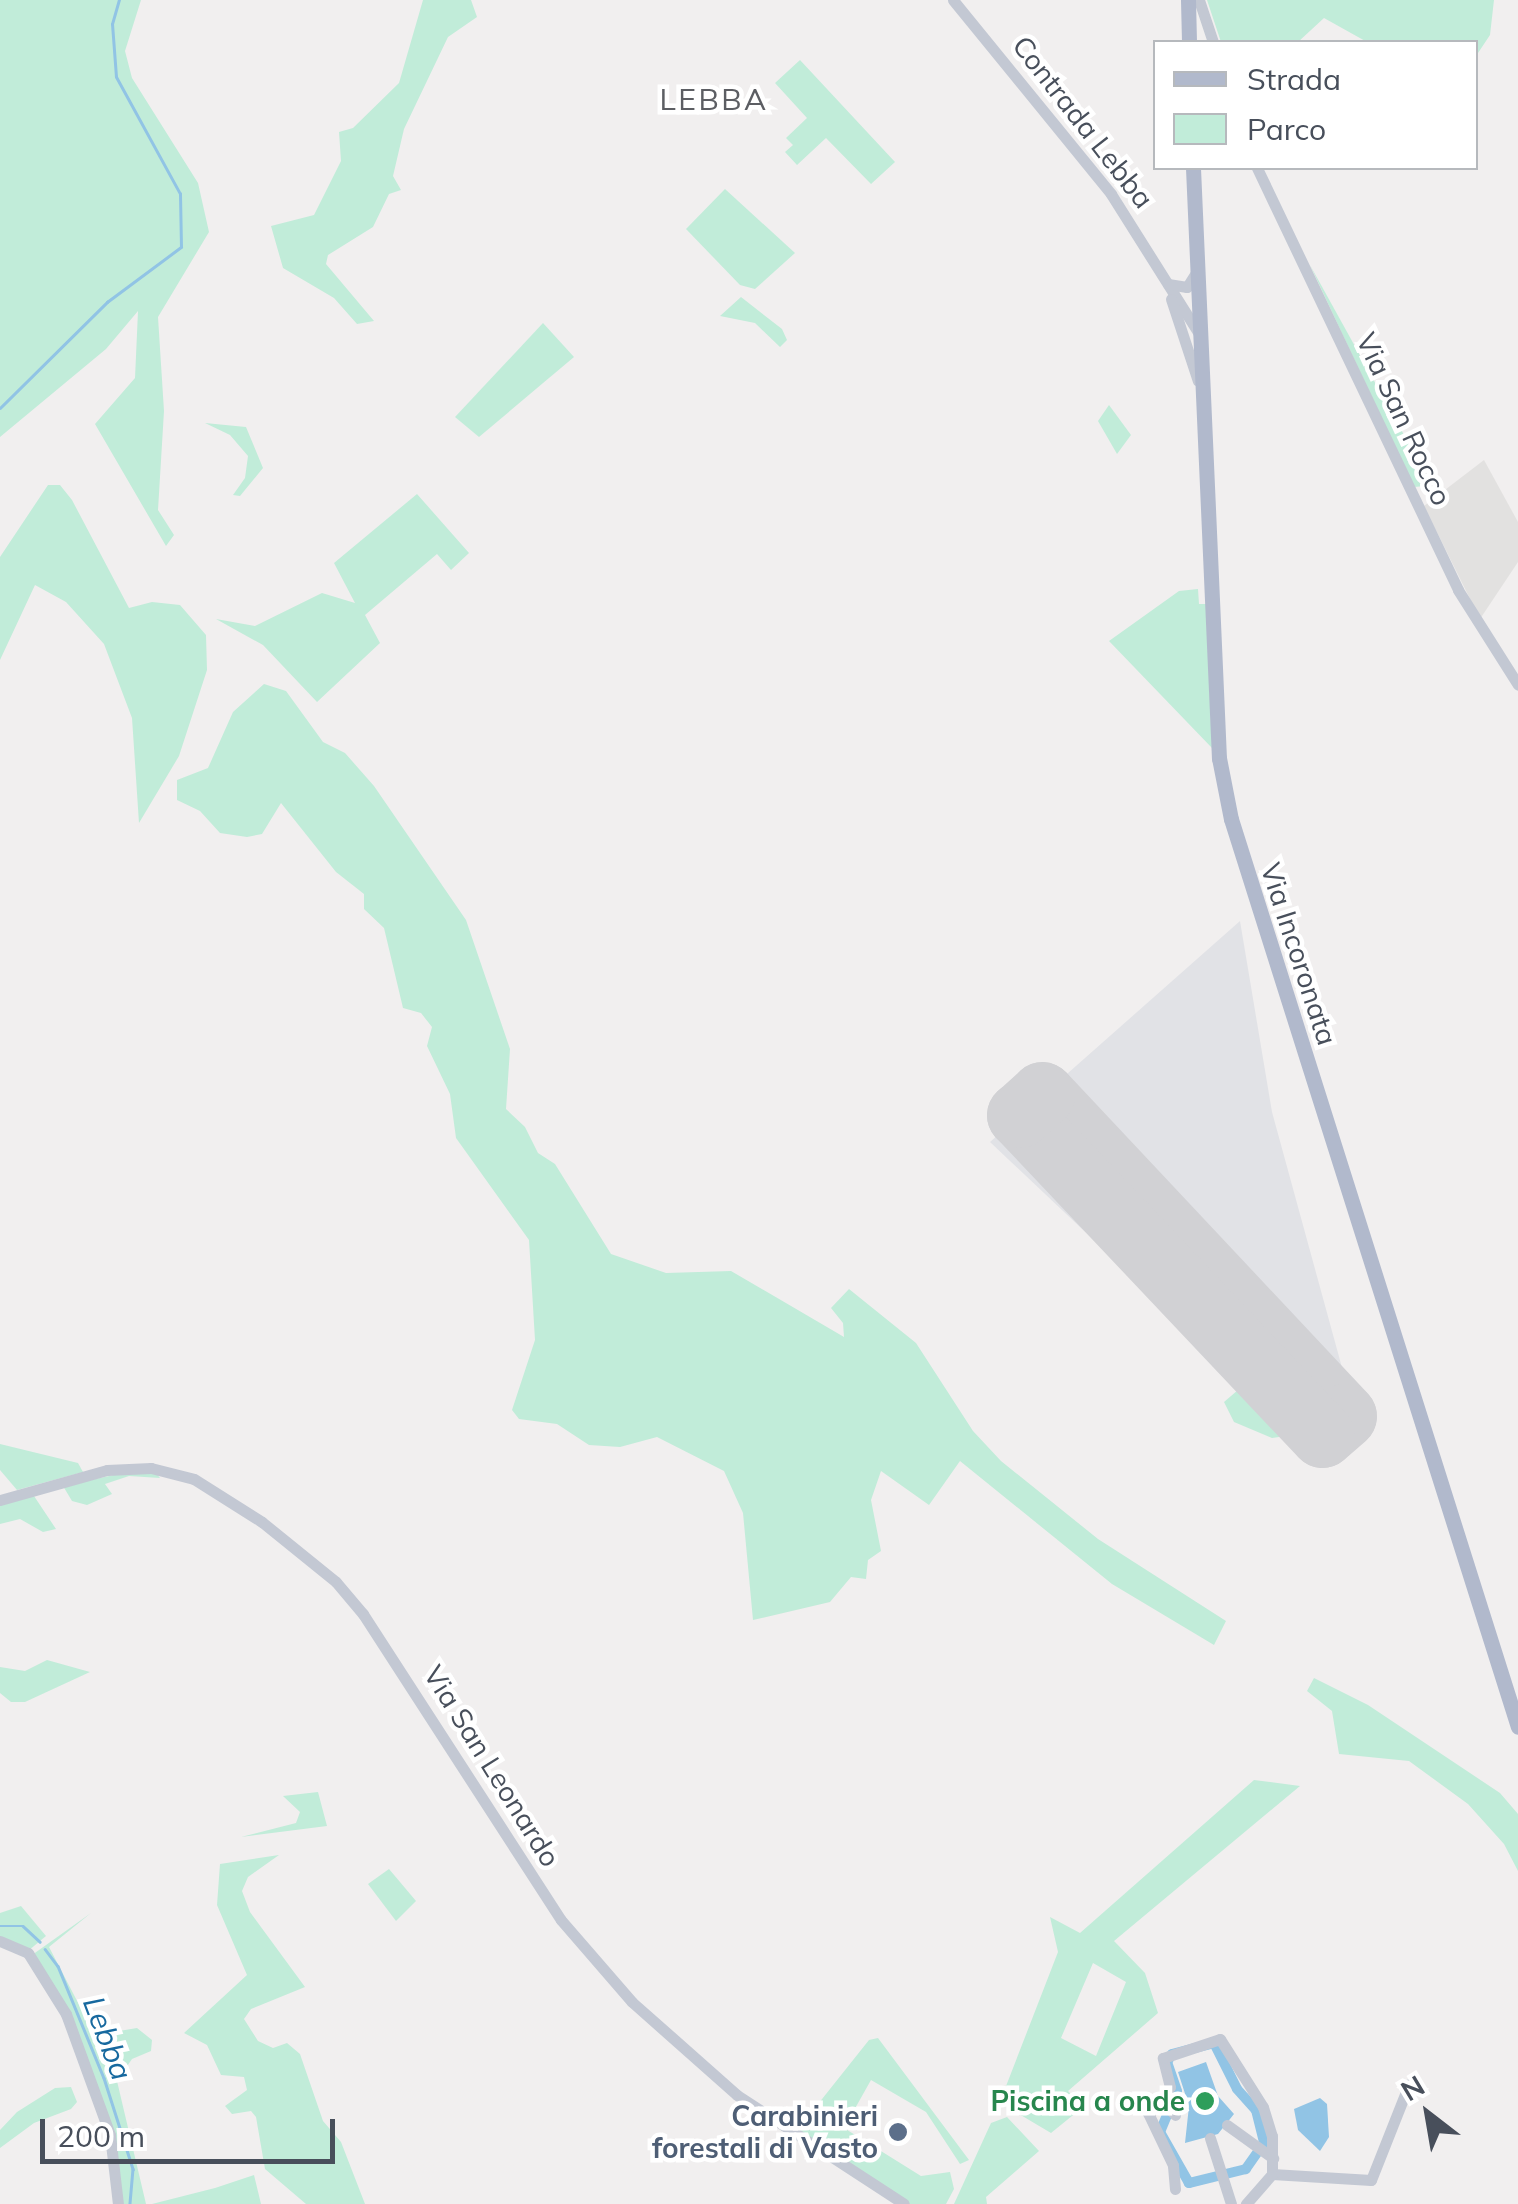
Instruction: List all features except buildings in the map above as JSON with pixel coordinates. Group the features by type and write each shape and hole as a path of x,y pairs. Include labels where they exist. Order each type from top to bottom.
{"main road":[{"path":"1188,0 1189,40"},
{"name":"Via Incoronata","path":"1193,170 1219,758 1231,819 1518,1727"}],"street":[{"name":"Contrada Lebba","path":"953,0 1111,194 1164,281"},
{"path":"1199,0 1213,40"},
{"name":"Via San Rocco","path":"1258,170 1458,590 1518,685"},
{"path":"1164,281 1181,290 1197,272"},
{"path":"1164,281 1201,390"},
{"path":"1164,281 1200,335"},
{"path":"1176,316 1200,335"},
{"name":"Via San Leonardo","path":"0,1500 107,1470 151,1468 194,1479 292,1546 336,1582 371,1624 560,1920 632,2002 737,2095 904,2204"},
{"path":"0,1941 28,1953 66,2014 110,2135 118,2204"},
{"path":"1175,2188 1173,2165 1148,2113 1167,2094 1163,2058 1172,2049 1220,2039 1269,2120 1272,2174 1246,2204"},
{"path":"1272,2174 1371,2180 1409,2084"},
{"path":"1227,2125 1273,2158"},
{"path":"1210,2138 1229,2198"}],"shaded area":[{"path":"1484,460 1518,522 1518,562 1480,619 1424,506"},
{"path":"1240,921 1272,1112 1361,1437 1302,1437 990,1142"}],"green space":[{"path":"0,0 141,0 125,51 132,78 198,183 209,232 158,317 164,411 158,510 174,535 166,546 95,424 135,378 138,311 106,349 0,437"},
{"path":"423,0 471,0 477,17 448,37 404,129 393,176 401,190 389,194 373,227 328,255 326,264 374,321 357,324 334,298 283,268 271,226 314,215 341,161 339,132 353,128 399,83"},
{"path":"1207,0 1494,0 1490,35 1478,53 1478,40 1363,40 1324,18 1300,40 1220,40"},
{"path":"800,60 895,162 871,184 826,138 797,165 785,152 793,145 786,138 807,118 775,83"},
{"path":"725,189 795,253 755,289 740,285 686,229"},
{"path":"1310,265 1430,482 1425,486 1414,487"},
{"path":"741,297 782,329 787,340 780,347 755,323 720,316"},
{"path":"543,323 574,357 479,437 455,417"},
{"path":"1109,405 1131,435 1117,454 1098,421"},
{"path":"205,423 246,427 263,468 240,496 233,495 245,478 248,456 230,435"},
{"path":"48,485 60,485 72,500 129,608 152,602 180,605 206,635 207,670 179,756 139,823 132,718 104,644 66,602 35,585 0,660 0,557"},
{"path":"417,494 469,553 451,570 437,554 365,615 380,643 317,702 263,645 216,619 255,626 322,593 355,603 334,563"},
{"path":"1198,589 1199,604 1206,604 1212,748 1109,641 1179,591"},
{"path":"264,684 286,691 323,742 345,753 374,786 466,920 510,1049 506,1109 525,1127 538,1153 555,1164 611,1254 666,1273 731,1271 844,1337 843,1323 831,1308 849,1289 916,1343 973,1431 1001,1461 1098,1539 1226,1621 1214,1645 1112,1584 960,1461 929,1505 881,1471 871,1500 881,1551 868,1560 866,1579 851,1577 830,1602 753,1620 743,1513 724,1471 657,1437 620,1447 589,1445 557,1424 519,1419 512,1410 535,1340 529,1240 456,1138 450,1094 427,1046 432,1027 421,1013 403,1008 384,928 364,909 364,894 336,872 281,803 262,834 247,837 220,833 200,811 177,800 177,780 208,768 233,712"},
{"path":"1238,1390 1285,1423 1286,1436 1272,1438 1234,1422 1224,1402"},
{"path":"0,1444 78,1463 83,1472 17,1490 0,1470"},
{"path":"123,1473 157,1474 160,1478 129,1476 105,1484 112,1494 87,1505 72,1501 63,1486"},
{"path":"32,1493 56,1529 43,1532 20,1519 0,1524 0,1502"},
{"path":"47,1660 90,1672 25,1702 11,1702 0,1693 0,1667 25,1671"},
{"path":"1314,1678 1368,1705 1500,1793 1518,1814 1518,1871 1504,1844 1468,1804 1409,1761 1339,1754 1332,1711 1307,1691"},
{"path":"1254,1780 1300,1786 1114,1941 1145,1973 1158,2013 1068,2091 1083,2107 1051,2133 1001,2099 1058,1952 1050,1917 1080,1933","holes":["1093,1963 1126,1982 1096,2056 1061,2038"]},
{"path":"318,1792 327,1826 241,1837 296,1823 300,1812 283,1796"},
{"path":"279,1855 248,1877 242,1891 250,1912 305,1987 251,2009 244,2019 258,2041 273,2048 287,2043 300,2054 323,2121 341,2142 365,2204 306,2204 265,2169 256,2117 251,2111 232,2114 225,2106 247,2090 244,2077 221,2075 207,2045 184,2033 247,1975 217,1905 220,1864"},
{"path":"389,1869 416,1901 396,1921 368,1884"},
{"path":"21,1906 46,1936 28,1951 0,1938 0,1913"},
{"path":"91,1913 49,1947 99,2043 107,2033 137,2028 152,2040 151,2051 132,2059 117,2081 146,2204 120,2204 91,2069 32,1955"},
{"path":"878,2038 969,2160 960,2164 926,2112 871,2080 844,2128 921,2176 950,2172 954,2189 946,2204 909,2204 795,2133 869,2040"},
{"path":"71,2087 77,2102 71,2109 34,2123 0,2148 0,2130 17,2112 55,2088"},
{"path":"1007,2117 1039,2151 986,2197 987,2204 954,2204 991,2123"},
{"path":"254,2175 261,2204 152,2204 215,2188"}],"water":[{"name":"Piscina a onde","path":"1206,2062 1218,2096 1234,2114 1218,2134 1185,2143 1189,2106 1178,2072"},
{"path":"1320,2098 1327,2104 1329,2137 1320,2151 1298,2130 1294,2109"}],"waterway":[{"path":"0,408 107,302 181,247 180,194 116,77 112,24 119,0"},
{"name":"Lebba","path":"0,1926 23,1926 40,1942"},
{"name":"Lebba","path":"45,1949 58,1966 104,2078 133,2169 130,2204"},
{"path":"1214,2043 1237,2089 1256,2110 1264,2143 1246,2169 1189,2183 1160,2132 1177,2091 1167,2062 1172,2054 1214,2043"}],"runway":[{"path":"1042,1094 1344,1416 1322,1435 1019,1115 1042,1094"}],"place":[{"name":"Piscina a onde","path":"1205,2101"},
{"name":"Carabinieri forestali di Vasto","path":"898,2132"}],"district":[{"name":"LEBBA","path":"714,99"}]}
